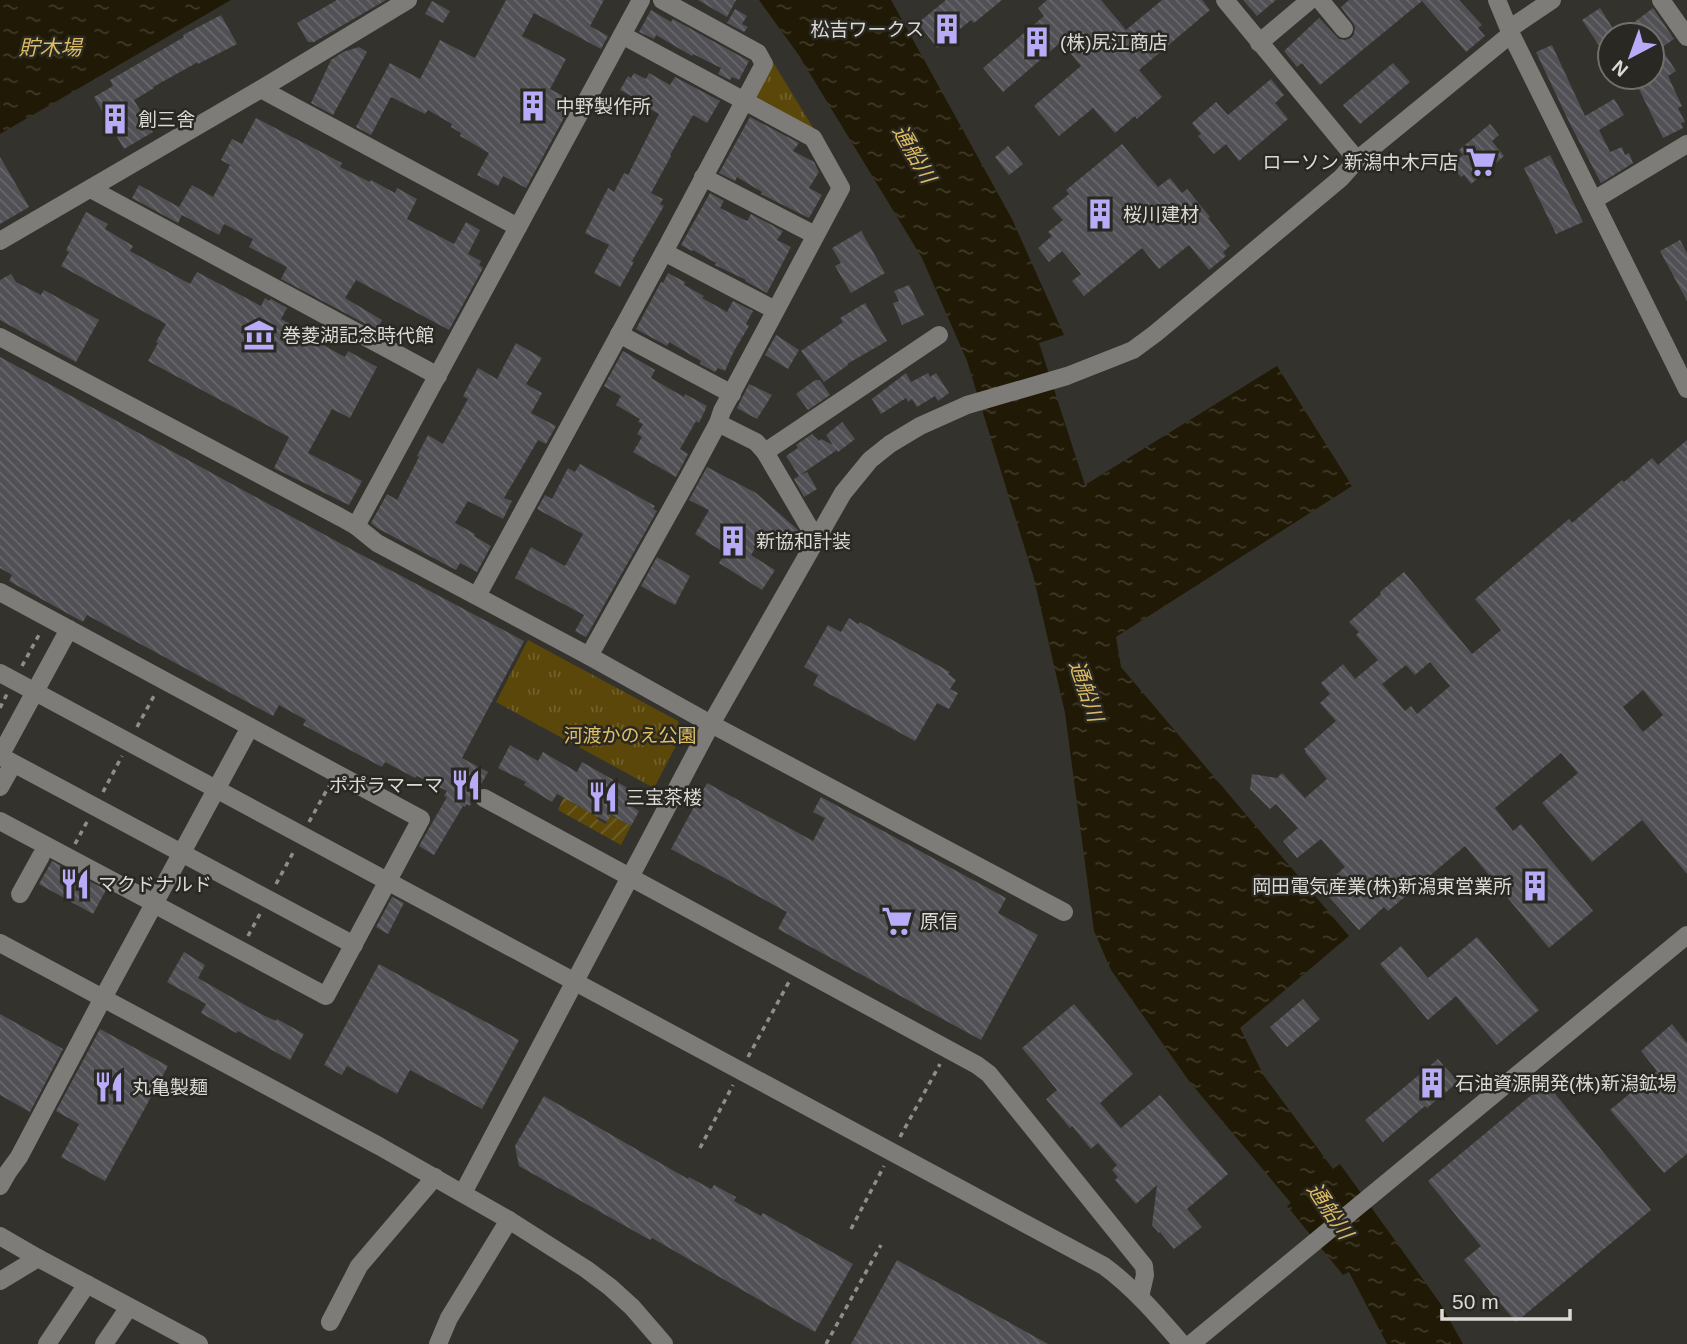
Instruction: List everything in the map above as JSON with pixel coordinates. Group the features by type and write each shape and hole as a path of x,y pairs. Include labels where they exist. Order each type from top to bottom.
{"street":[{"path":"0,240 261,89 408,0"},
{"path":"356,526 641,0"},
{"path":"477,596 764,64 758,53 663,0"},
{"path":"1225,0 1357,160"},
{"path":"1259,43 1310,0"},
{"path":"1320,0 1344,29"},
{"path":"1497,0 1510,32 1687,389"},
{"path":"463,1193 711,724 843,493 870,460 920,426 967,405 1067,376 1133,351 1341,178 1357,160 1552,0"},
{"path":"1661,0 1687,37"},
{"path":"589,656 718,423 841,188 813,138 622,35"},
{"path":"261,89 518,227"},
{"path":"1594,201 1687,144"},
{"path":"704,177 815,235"},
{"path":"91,189 438,376"},
{"path":"664,252 775,310"},
{"path":"619,334 732,394"},
{"path":"765,452 939,335"},
{"path":"0,337 356,526 377,543 1065,912"},
{"path":"718,423 756,442 765,452 816,539"},
{"path":"0,592 421,819 326,996 154,904 38,848 0,821"},
{"path":"0,787 4,759 35,691 69,629"},
{"path":"7,677 1104,1266 1122,1279 1182,1344"},
{"path":"0,1186 19,1157 250,727"},
{"path":"4,759 354,945"},
{"path":"484,798 928,1038 989,1074 1144,1266 1145,1275 1140,1297"},
{"path":"0,834 20,845 38,848"},
{"path":"20,894 38,848"},
{"path":"1191,1344 1687,935"},
{"path":"0,943 435,1177 509,1220 610,1287 632,1307 664,1344"},
{"path":"330,1322 359,1266 435,1177"},
{"path":"438,1344 449,1318 509,1220"},
{"path":"0,1236 199,1344"},
{"path":"0,1281 38,1258"},
{"path":"47,1344 87,1284"},
{"path":"104,1344 129,1307"}],"path":[{"path":"0,708 7,677 48,618"},
{"path":"71,852 162,680"},
{"path":"240,951 336,773"},
{"path":"826,1344 881,1245"}],"green space":[{"path":"770,57 815,131 754,98 752,90"},
{"name":"河渡かのえ公園","path":"528,640 678,721 681,736 654,788 496,702"},
{"path":"567,790 567,800 578,806 601,810 597,819 606,824 610,815 631,826 621,845 558,810"}],"water":[{"name":"貯木場","path":"0,0 231,0 0,134"},
{"name":"通船川","path":"759,0 891,0 1012,219 1064,335 1039,343 1085,485 1277,366 1352,486 1116,637 1121,667 1349,936 1240,1028 1264,1076 1333,1169 1340,1164 1440,1303 1463,1344 1387,1344 1349,1272 1343,1275 1287,1206 1291,1203 1189,1081 1111,970 1094,931 1065,713 1033,575 967,361 922,258 798,54"}],"building":[{"path":"337,0 386,0 314,42 308,42 297,23"},
{"path":"506,0 604,0 590,26 608,36 601,49 534,13 522,36 566,59 550,89 573,101 526,188 503,176 498,186 477,175 489,153 460,136 461,133 451,127 452,124 428,110 425,114 391,97 371,135 356,127 390,63 420,79 440,40 475,58"},
{"path":"698,0 736,0 727,17"},
{"name":"松吉ワークス","path":"946,0 1002,0 974,23 971,20 937,48 918,23"},
{"path":"1047,0 1101,0 1126,30 1162,0 1202,0 1210,10 1139,70 1162,97 1137,119 1135,116 1115,133 1093,108 1059,136 1034,106 1081,66 1061,42 1003,92 983,68 1044,16 1038,8"},
{"path":"1243,0 1276,0 1257,16"},
{"path":"1349,0 1459,0 1482,25 1478,28 1485,36 1466,52 1422,1 1320,85 1302,63 1297,67 1284,51 1319,18 1339,39 1351,38 1355,26 1341,7"},
{"path":"432,1 450,11 443,23 425,14"},
{"path":"1600,8 1608,21 1596,21 1596,41 1582,20"},
{"path":"1653,8 1662,21 1636,21"},
{"path":"735,9 747,16 742,24 748,27 744,32 727,23"},
{"path":"651,10 671,22 673,19 749,61 739,80 732,77 730,80 718,74 721,68 693,54 692,56 656,35 654,39 639,32"},
{"path":"221,15 237,44 198,62 134,100 153,132 124,149 94,97 113,86 110,80"},
{"path":"1666,27 1674,39 1666,45"},
{"path":"1552,45 1585,116 1614,99 1624,115 1599,130 1610,152 1622,147 1625,155 1629,153 1633,163 1601,183 1536,52"},
{"path":"359,47 367,52 333,115 311,103 331,60 343,52"},
{"path":"1666,56 1676,71 1668,76 1682,106 1678,108 1685,122 1681,123 1683,128 1663,138 1640,91 1666,91"},
{"path":"1393,63 1410,82 1360,124 1343,105"},
{"path":"634,73 646,79 649,73 670,85 675,77 720,101 707,123 693,115 670,155 651,193 663,199 660,204 664,206 620,287 594,273 609,245 585,233 608,188 614,192 624,173 628,175 659,114 620,90 628,76 631,78"},
{"path":"1271,79 1284,95 1275,103 1288,119 1239,161 1226,144 1214,154 1198,136 1201,134 1192,123 1216,102 1228,115"},
{"path":"750,117 799,143 793,151 814,162 819,172 809,188 822,195 809,218 761,194 762,192 737,177 735,181 719,173"},
{"path":"256,118 342,163 340,167 395,193 397,188 417,199 407,219 454,244 466,222 480,230 468,254 481,261 479,265 483,268 449,330 356,280 345,298 382,320 377,330 281,279 287,267 249,247 253,239 224,224 219,235 182,215 178,223 132,198 139,185 179,207 192,185 213,197 230,165 221,160 232,139 242,144"},
{"path":"1490,124 1499,135 1492,141 1504,156 1471,184 1451,165 1463,155 1459,150"},
{"path":"1122,144 1158,187 1170,178 1182,193 1187,189 1230,246 1223,252 1226,256 1209,270 1189,245 1159,269 1142,248 1084,296 1072,281 1081,274 1062,251 1049,262 1038,248 1052,236 1048,232 1063,220 1052,208 1069,194 1066,190"},
{"path":"1008,146 1023,164 1009,175 995,157"},
{"path":"1550,155 1583,222 1556,234 1524,168"},
{"path":"0,157 29,207 0,224"},
{"path":"710,193 724,201 720,208 747,221 751,214 783,231 777,240 791,247 767,293 681,245"},
{"path":"86,212 108,224 105,229 133,246 130,251 190,284 197,272 261,306 265,298 269,301 271,299 287,308 281,319 312,335 310,338 345,357 348,351 377,367 350,418 332,409 308,453 362,481 349,505 274,468 289,437 148,361 166,324 61,266 69,252 66,250"},
{"path":"861,231 885,273 851,293 835,266 841,263 832,248"},
{"path":"1680,240 1687,253 1687,301 1660,251"},
{"path":"668,273 704,296 702,298 727,312 733,301 753,311 746,324 749,326 725,371 718,368 715,372 669,342 667,346 636,329"},
{"path":"11,274 16,282 41,295 44,290 99,320 76,362 0,320 0,280"},
{"path":"909,285 924,315 902,325 893,303 899,301 894,291"},
{"path":"865,303 887,341 847,364 824,382 801,351 843,322 840,318"},
{"path":"776,335 799,350 788,369 765,355"},
{"path":"516,343 542,358 526,384 542,393 531,413 556,426 546,444 538,440 504,498 512,501 503,519 468,501 455,523 491,546 477,572 460,563 456,570 371,523 387,494 397,500 428,435 443,444 468,399 463,396 478,368 497,379"},
{"path":"623,351 655,370 651,378 684,397 685,394 707,406 699,423 696,421 680,449 688,454 676,477 633,452 642,437 637,434 643,424 638,422 640,419 616,405 621,396 604,386"},
{"path":"0,357 524,641 462,758 488,772 474,793 470,806 463,806 434,855 419,846 447,797 444,796 447,791 385,762 382,767 303,725 306,720 279,705 273,716 87,615 83,622 9,581 12,575 0,568"},
{"path":"906,373 911,382 928,373 930,377 936,373 949,393 938,401 935,396 917,407 912,399 908,402 906,398 881,414 872,399"},
{"path":"815,380 820,380 830,395 808,410 796,394"},
{"path":"749,384 772,395 757,419 737,408"},
{"path":"842,422 855,439 800,475 807,472 817,489 804,497 794,479 799,476 786,456 812,434 819,441 821,439 833,445 826,435"},
{"path":"1687,440 1687,874 1642,820 1592,862 1542,803 1578,773 1561,753 1495,808 1513,831 1521,824 1593,911 1549,948 1465,846 1388,911 1384,907 1359,930 1321,888 1345,867 1321,839 1297,858 1283,841 1298,828 1276,804 1270,809 1250,789 1252,774 1277,778 1282,773 1305,798 1327,779 1304,749 1336,721 1320,703 1330,694 1321,683 1343,664 1355,679 1378,660 1356,635 1359,632 1349,622 1404,572 1472,654 1501,630 1475,599 1569,519 1572,523 1652,458 1658,465","holes":["1430,662 1450,686 1417,714 1411,706 1405,711 1382,684 1406,665 1415,675","1643,690 1663,715 1643,732 1623,707"]},
{"path":"580,464 655,506 653,509 657,511 586,637 575,631 584,615 515,578 531,547 565,566 583,534 537,509 545,495 552,499 568,468 575,472"},
{"name":"新協和計装","path":"707,467 756,493 801,535 789,548 765,533 751,555 775,570 762,590 719,563 725,553 695,534 709,510 689,500"},
{"path":"657,557 690,576 675,605 641,586"},
{"path":"849,618 950,672 948,674 956,680 950,689 958,693 949,709 937,703 915,741 813,685 818,675 804,667 828,625 841,632"},
{"path":"510,745 538,761 543,752 577,772 582,762 638,794 631,806 639,811 631,826 611,815 607,822 557,794 552,802 524,785 526,782 498,768"},
{"name":"原信","path":"707,783 813,841 825,818 813,812 821,797 1006,898 998,913 1038,935 981,1040 778,929 787,912 671,849"},
{"name":"マクドナルド","path":"52,861 106,890 93,914 39,884"},
{"path":"392,897 404,903 388,934 376,927"},
{"path":"1477,937 1539,1010 1497,1045 1456,996 1428,1020 1380,964 1401,946 1428,978"},
{"path":"184,952 205,965 198,978 261,1014 276,1021 277,1019 304,1034 290,1060 201,1013 206,1004 167,982"},
{"path":"379,964 519,1040 482,1109 410,1070 397,1094 347,1066 342,1075 324,1065"},
{"path":"1303,999 1320,1019 1287,1047 1270,1027"},
{"path":"1074,1004 1133,1074 1100,1103 1121,1128 1160,1095 1228,1174 1187,1209 1202,1227 1174,1249 1152,1225 1157,1185 1136,1204 1115,1180 1118,1177 1112,1170 1117,1165 1098,1143 1091,1149 1046,1099 1057,1090 1022,1048"},
{"path":"0,1014 63,1049 30,1112 0,1095"},
{"path":"1672,1024 1687,1043 1687,1154 1664,1173 1610,1110 1657,1071 1641,1051"},
{"name":"丸亀製麺","path":"100,1029 168,1066 105,1181 61,1157 79,1124 56,1111"},
{"path":"1438,1059 1458,1082 1383,1142 1365,1120"},
{"path":"1546,1083 1651,1210 1516,1322 1464,1260 1481,1246 1428,1181"},
{"path":"544,1096 688,1179 689,1177 711,1189 714,1185 736,1197 734,1201 761,1216 763,1213 853,1264 815,1332 652,1238 650,1240 519,1166 515,1146"},
{"path":"897,1260 1048,1344 851,1344"}],"place":[{"name":"松吉ワークス","path":"947,29"},
{"name":"(株)尻江商店","path":"1037,42"},
{"name":"中野製作所","path":"533,106"},
{"name":"創三舎","path":"115,119"},
{"name":"ローソン 新潟中木戸店","path":"1481,162"},
{"name":"桜川建材","path":"1100,214"},
{"name":"巻菱湖記念時代館","path":"259,335"},
{"name":"新協和計装","path":"733,541"},
{"name":"ポポラマーマ","path":"466,785"},
{"name":"三宝茶楼","path":"603,797"},
{"name":"マクドナルド","path":"75,884"},
{"name":"岡田電気産業(株)新潟東営業所","path":"1535,886"},
{"name":"原信","path":"897,921"},
{"name":"石油資源開発(株)新潟鉱場","path":"1432,1083"},
{"name":"丸亀製麺","path":"109,1087"}]}
